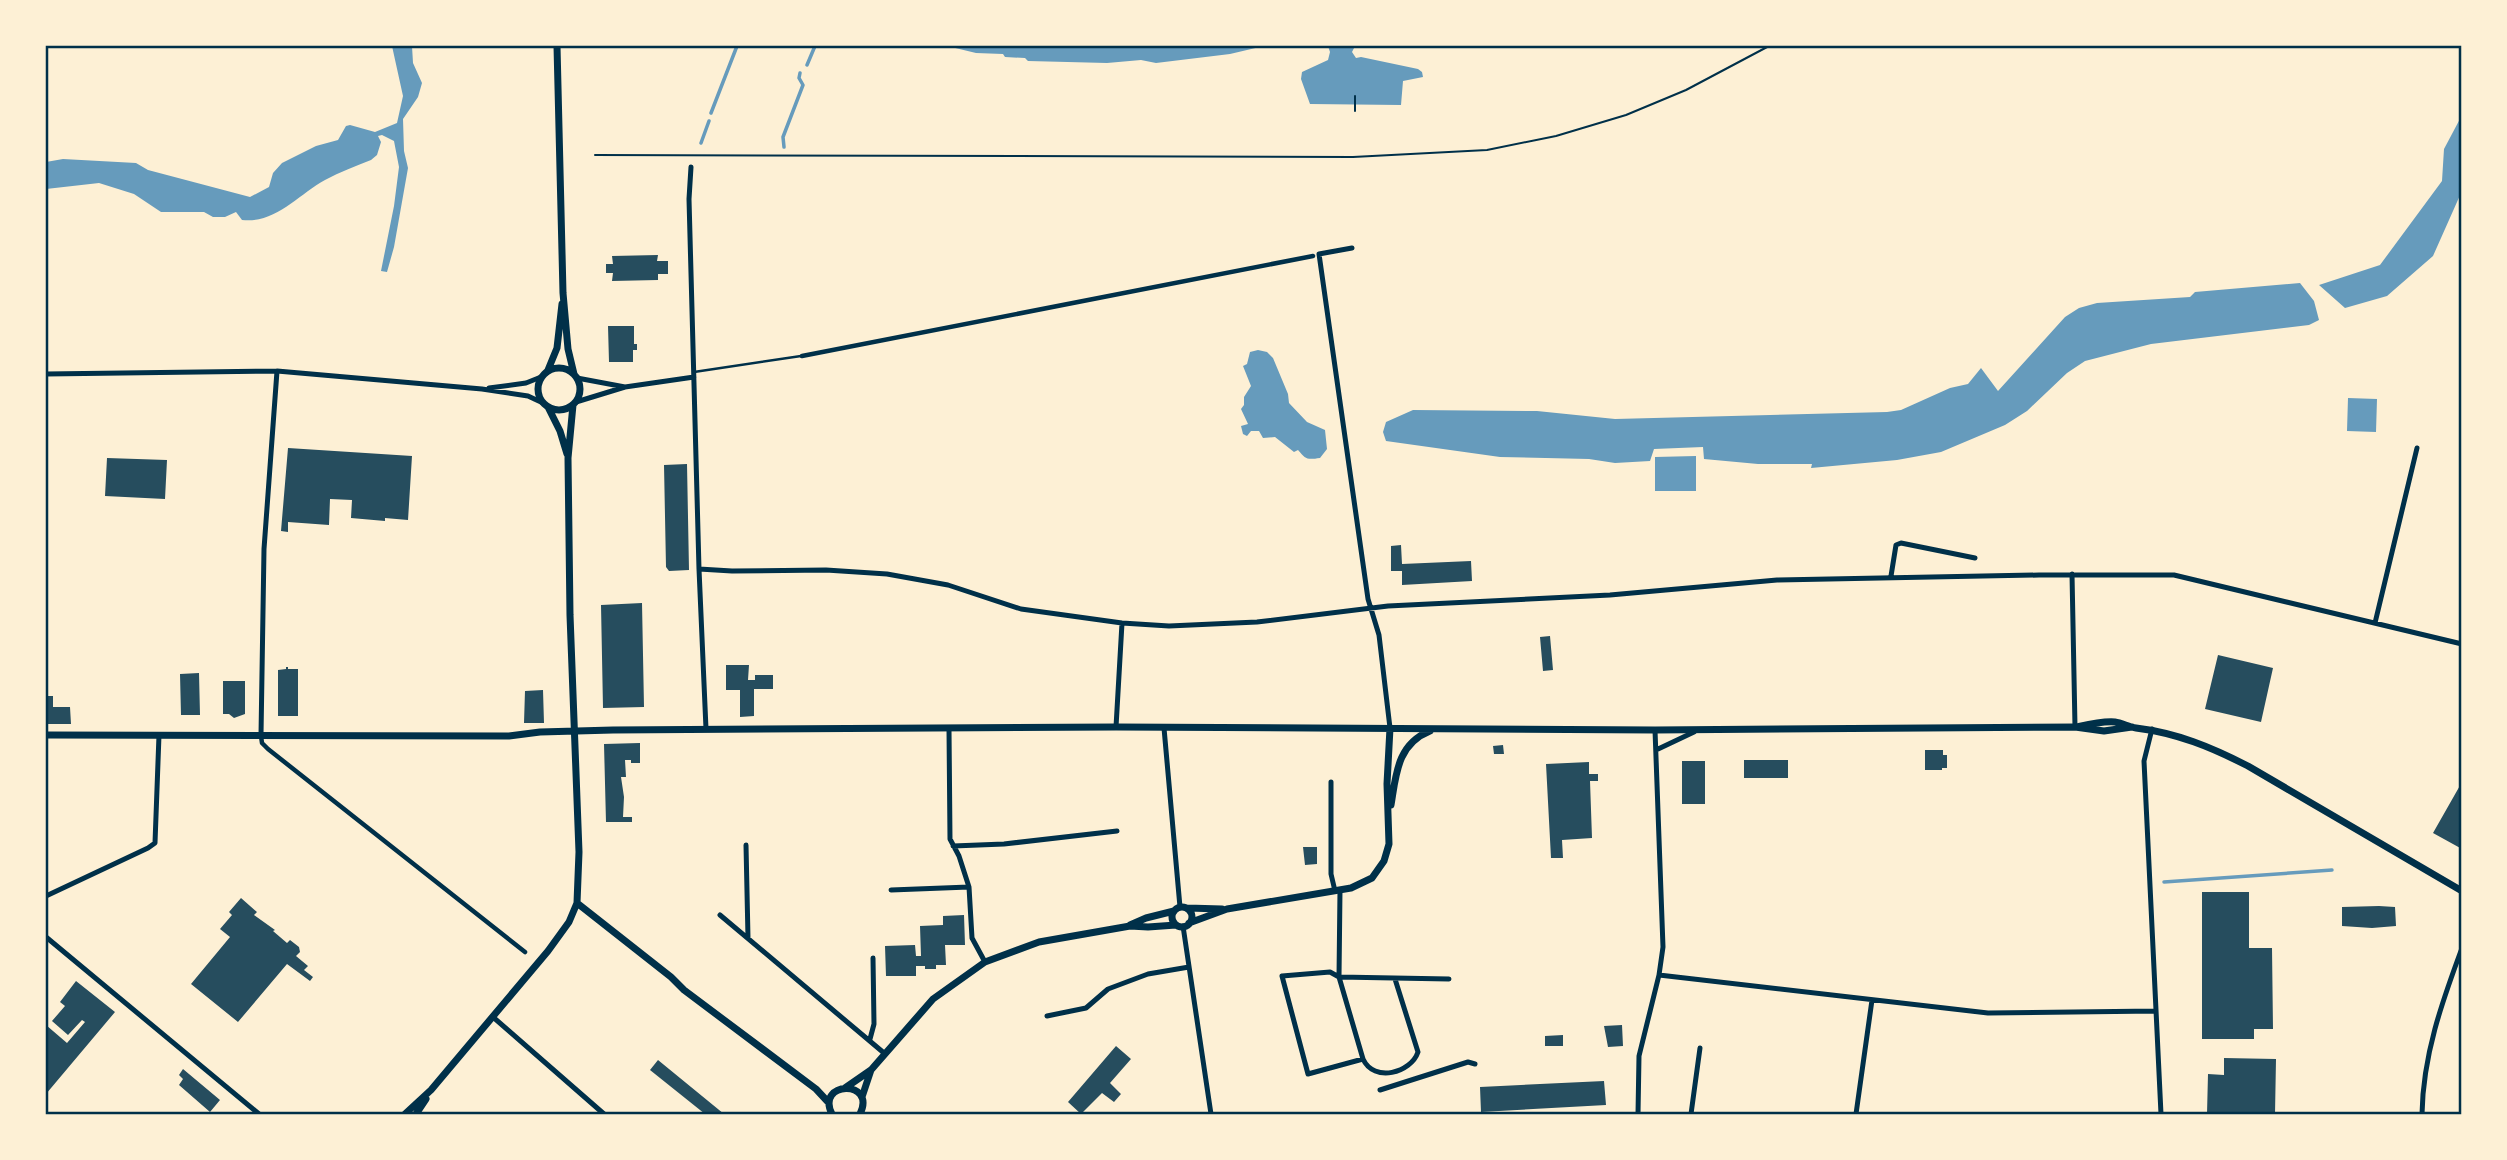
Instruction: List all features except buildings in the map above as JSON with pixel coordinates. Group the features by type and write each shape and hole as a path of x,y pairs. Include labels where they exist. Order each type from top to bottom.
{"street":[{"path":"416,1115 432,1090 558,939 577,904 580,877 568,458 574,403 580,393 568,349 563,293 557,46"},
{"path":"691,167 689,199 706,729"},
{"path":"802,356 1352,248"},
{"path":"830,1114 829,1103 833,1094 871,1070 933,999 985,962 1038,942 1130,926 1183,924 1227,909 1361,885 1380,869 1388,852 1390,728 1379,635 1362,559 1316,255"},
{"path":"482,388 526,383 548,371 557,348 563,293"},
{"path":"548,371 562,368 576,376 625,387"},
{"path":"46,374 276,371 482,388 528,396 563,410 574,403 625,387 694,375"},
{"path":"276,371 264,549 262,743 525,952"},
{"path":"541,377 538,390 560,431 568,458"},
{"path":"2375,622 2417,448"},
{"path":"1891,576 1894,551 1896,545 1901,543 1975,558"},
{"path":"699,569 826,570 887,574 948,585 1021,609 1122,623 1182,626 1232,624 1371,608 1670,590 1777,580 2072,574 2185,577 2462,644"},
{"path":"2072,574 2076,727"},
{"path":"1116,727 1122,623"},
{"path":"46,735 509,736 540,732 706,729 1116,727 1655,730 2076,727 2114,722 2193,740 2248,766 2462,891"},
{"path":"1164,728 1180,909 1172,918 1183,924"},
{"path":"949,729 951,843 959,856 969,887 972,938 985,962"},
{"path":"1388,825 1401,757 1413,740 1433,729"},
{"path":"1656,751 1699,729"},
{"path":"2152,729 2144,761 2161,1115"},
{"path":"1638,1115 1642,1040 1662,959 1663,907 1655,730"},
{"path":"46,896 152,847 155,843 159,736"},
{"path":"1331,782 1331,874 1337,890 1339,977 1363,1059 1372,1071 1385,1073 1410,1065 1417,1057 1418,1048 1395,979"},
{"path":"951,843 1003,844 1117,831"},
{"path":"746,845 748,938"},
{"path":"891,890 969,887"},
{"path":"577,904 684,990 816,1089 829,1103"},
{"path":"1180,909 1191,915 1183,924 1211,1115"},
{"path":"1130,926 1146,918 1180,909 1227,909"},
{"path":"720,915 884,1053"},
{"path":"46,937 259,1115"},
{"path":"2422,1115 2433,1033 2462,948"},
{"path":"870,1039 874,1024 873,957"},
{"path":"1047,1016 1086,1008 1108,989 1148,974 1189,967"},
{"path":"1363,1059 1308,1074 1282,976 1330,972 1339,977 1448,979"},
{"path":"1659,975 1988,1013 2156,1011"},
{"path":"1856,1115 1872,1000"},
{"path":"493,1017 600,1113"},
{"path":"1691,1115 1700,1048"},
{"path":"1380,1090 1468,1062 1475,1064"},
{"path":"863,1106 871,1070"},
{"path":"845,1088 855,1090 863,1106"},
{"path":"405,1115 432,1090"}],"lane":[{"path":"694,375 802,356"}],"path":[{"path":"595,155 1353,157 1487,150 1556,136 1626,115 1686,90 1769,46"},
{"path":"1355,96 1355,111"}],"water":[{"path":"392,46 412,46 413,63 422,83 418,97 403,119 404,151 408,168 387,272 381,271 399,167 394,141 382,135 378,136 381,142 377,155 371,160 325,180 276,213 254,220 242,220 236,212 225,217 213,217 204,212 161,212 134,194 99,183 46,189 46,162 63,159 136,163 148,170 250,197 269,187 273,173 282,163 316,146 338,140 346,126 375,132 397,123 403,96"},
{"path":"947,46 1264,46 1230,54 1156,63 1141,60 1107,63 1028,61 1025,58 976,53"},
{"path":"1328,46 1355,46 1352,52 1356,58 1418,69 1423,77 1403,81 1401,105 1310,104 1301,79 1302,72 1328,60"},
{"path":"2461,117 2461,193 2433,256 2387,296 2345,308 2319,285 2380,265 2442,181 2444,149"},
{"path":"2300,283 2314,301 2319,320 2309,325 2151,344 2085,361 2067,373 2027,411 2005,425 1941,452 1897,460 1811,468 1812,464 1758,464 1704,459 1703,447 1654,449 1650,461 1615,463 1589,459 1500,457 1386,441 1383,432 1386,422 1413,410 1537,411 1615,419 1901,410 1950,388 1968,384 1981,368 1998,391 2065,317 2079,308 2097,303 2190,297 2195,292"},
{"path":"1250,352 1267,352 1273,358 1289,403 1307,422 1325,430 1327,449 1320,458 1307,458 1298,450 1294,452 1275,437 1263,438 1259,431 1251,431 1247,436 1243,434 1241,426 1248,424 1241,409 1251,386 1243,366 1247,364"},
{"path":"2348,398 2377,399 2376,432 2347,431"},
{"path":"1696,456 1696,491 1655,491 1655,457"}],"waterway":[{"path":"711,113 737,46"},
{"path":"807,65 815,46"},
{"path":"784,147 783,137 803,85 799,78 800,73"},
{"path":"701,143 709,121"},
{"path":"2164,882 2332,870"}]}
